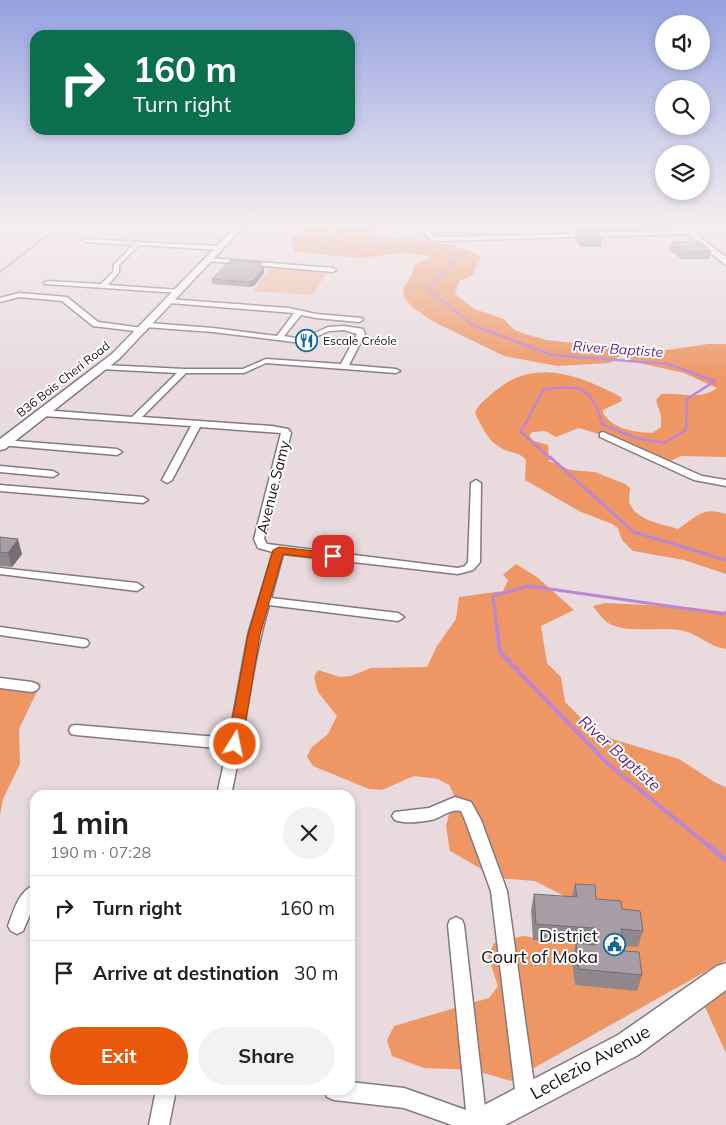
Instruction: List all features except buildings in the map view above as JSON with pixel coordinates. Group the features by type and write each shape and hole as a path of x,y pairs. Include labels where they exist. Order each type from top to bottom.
{"main road":[{"name":"B36 Bois Cheri Road","path":"2,445 104,367 195,274"},
{"name":"Leclezio Avenue","path":"476,1124 628,1045 726,974"}],"street":[{"path":"103,286 114,274"},
{"path":"47,283 179,291"},
{"path":"0,300 19,295 64,299 96,324 213,330 304,341 321,331 336,328 360,331 359,340 344,366"},
{"path":"170,301 299,312 316,316 359,320"},
{"path":"278,339 299,312"},
{"path":"104,367 184,371 244,371 250,370 260,362 266,361 396,371"},
{"path":"134,419 184,371"},
{"name":"Avenue Samy","path":"43,413 285,431 286,433 259,539 262,546 279,550 254,635 225,790"},
{"path":"167,480 197,424"},
{"path":"603,435 698,478 726,483"},
{"path":"2,445 117,452"},
{"path":"0,469 53,474"},
{"path":"279,550 458,571 469,568 474,562 476,483"},
{"path":"0,488 143,500"},
{"path":"0,571 137,587"},
{"path":"264,601 398,617"},
{"path":"0,632 83,643"},
{"path":"0,683 32,687"},
{"path":"76,730 235,744"},
{"path":"400,816 430,814 455,803 466,806 473,820 499,891 526,1098"},
{"path":"17,926 30,896"},
{"path":"355,1092 404,1098 476,1124 456,925"},
{"path":"159,1125 165,1095"}],"shaded area":[{"path":"265,274 325,274 313,295 253,291"},
{"path":"473,274 459,281 455,294 474,309 504,319 513,329 522,333 546,340 602,346 614,349 621,355 610,363 557,366 504,356 432,321 412,307 404,297 403,289 412,275"},
{"path":"708,344 726,344 726,457 681,456 666,463 602,435 579,428 556,437 545,431 532,432 529,436 534,441 548,445 549,461 570,470 595,472 625,484 630,488 629,502 633,510 651,521 678,529 695,516 706,512 726,514 726,574 684,560 633,551 622,540 618,528 612,524 579,511 525,480 526,460 524,457 496,445 485,433 475,413 486,398 511,381 526,375 542,372 558,373 590,382 621,397 622,401 603,410 607,418 624,429 652,433 661,427 661,416 656,400 661,394 697,395 717,388 684,373 635,362 627,356"},
{"path":"516,564 537,577 574,610 541,626 547,663 561,677 565,702 581,718 612,739 679,759 716,783 726,787 726,960 511,1081 474,1070 424,1068 392,1056 387,1040 394,1026 489,998 498,986 488,956 494,943 523,936 570,943 583,938 574,901 535,881 497,878 450,851 446,826 454,795 449,785 438,779 414,776 382,790 369,789 313,766 307,757 311,748 328,734 337,716 318,692 314,677 318,670 340,677 351,676 371,668 427,667 437,646 456,619 459,597 503,591 508,580 503,575"},
{"path":"605,603 687,607 726,612 726,649 715,646 695,635 675,629 616,627 608,623 593,606"},
{"path":"0,678 41,683 19,729 20,764 3,799 0,815"},
{"path":"726,979 726,1053 699,994"}],"waterway":[{"name":"River Baptiste","path":"442,274 428,290 473,326"},
{"name":"River Baptiste","path":"473,326 552,355 668,364 715,381 687,399 686,430 664,443 635,438 602,424 594,402 583,390 566,387 543,390 521,432 551,459"},
{"name":"River Baptiste","path":"550,457 634,532 726,560"},
{"name":"River Baptiste","path":"497,629 493,596 529,586 724,614 726,612"},
{"name":"River Baptiste","path":"497,627 500,652 608,764 710,847"},
{"name":"River Baptiste","path":"708,845 726,860"}],"place":[{"name":"Escale Créole","path":"307,340"},
{"name":"District Court of Moka","path":"614,945"}],"route":[{"path":"235,744 254,635 279,550 333,556"}]}
